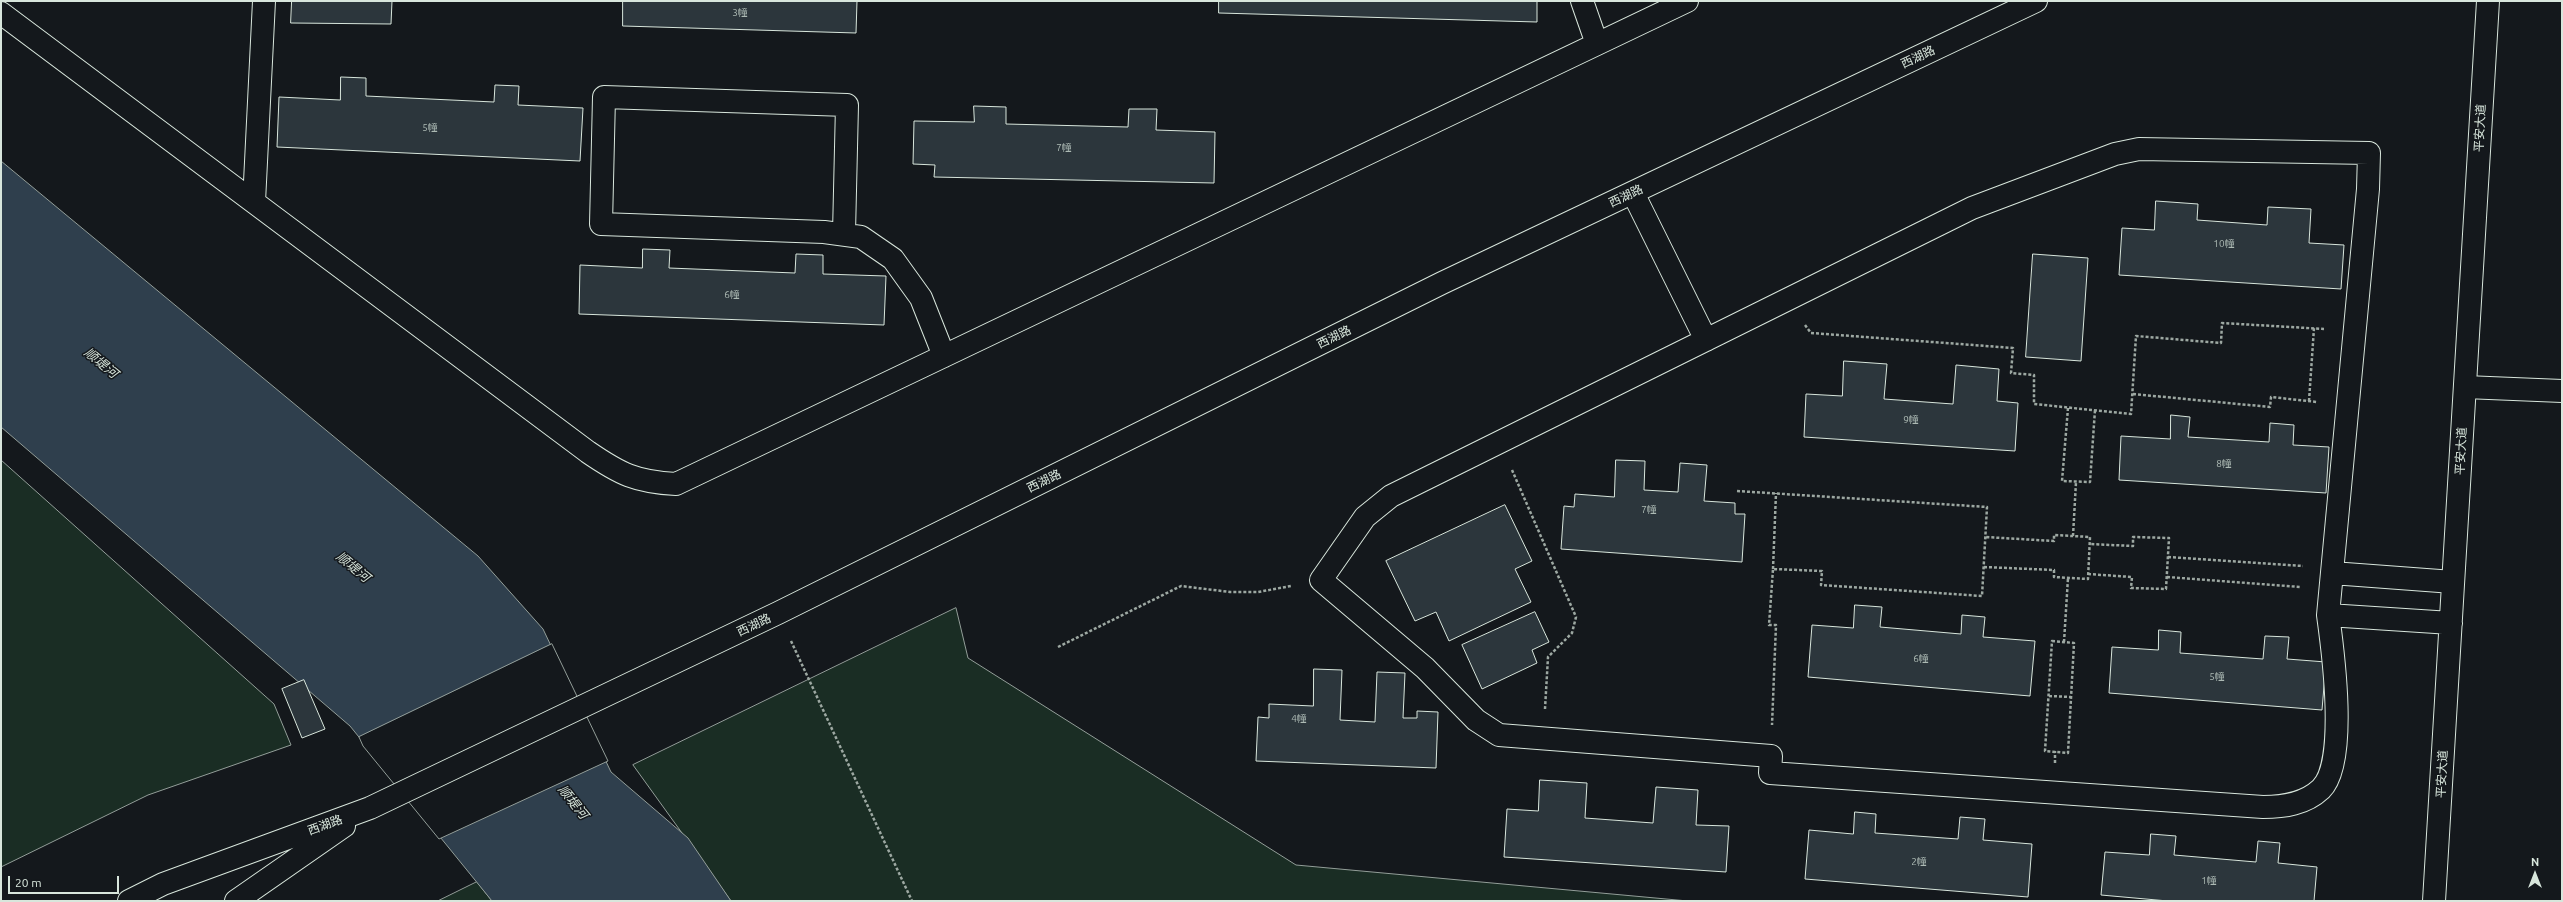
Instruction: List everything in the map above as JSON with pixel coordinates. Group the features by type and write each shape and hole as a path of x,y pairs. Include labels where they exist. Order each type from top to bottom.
{"main road":[{"path":"254,202 264,1"},
{"path":"1582,1 1597,44"},
{"path":"1,13 616,472 648,483 676,484 1687,1"},
{"name":"西湖路","path":"129,901 163,884 370,808 778,614 1442,283 2036,1"},
{"name":"平安大道","path":"2434,901 2488,1"},
{"path":"844,232 847,105 604,97 601,224 824,232 861,237 893,259 921,298 944,356"},
{"path":"2139,150 2369,153 2355,330 2328,615 2336,670 2336,721 2331,772 2321,789 2306,799 2285,807 2264,807 1770,773 1771,756 1499,735 1476,720 1425,668 1321,580 1365,518 1390,496 1706,340 1972,208 2115,154 2139,150"},
{"path":"1633,192 1706,340"},
{"path":"2465,387 2562,391"},
{"path":"2332,577 2453,582"},
{"path":"2328,615 2451,623"},
{"name":"西湖路","path":"236,901 370,808"}],"path":[{"path":"1785,301 1811,333 2013,348 2011,374 2034,375 2034,404 2131,414 2136,336 2221,343 2222,323 2355,330"},
{"path":"2309,401 2314,328"},
{"path":"2133,394 2270,407 2271,398 2348,405"},
{"path":"2068,408 2062,481 2090,482 2095,410"},
{"path":"1500,442 1576,617 1572,633 1548,657 1544,738"},
{"path":"2073,536 2076,482"},
{"path":"1737,491 1986,507 1982,596 1821,585 1822,571 1773,569"},
{"path":"1771,756 1776,625 1768,625 1773,569 1776,494"},
{"path":"1984,567 2054,570 2054,577 2088,579 2090,544 2090,537 2054,535 2054,541 1985,537"},
{"path":"2088,574 2132,577 2131,588 2166,590 2169,538 2133,537 2133,546 2090,544"},
{"path":"2168,557 2332,577"},
{"path":"2167,577 2332,577"},
{"path":"2064,642 2068,578"},
{"path":"1058,647 1181,586 1230,592 1258,592 1321,580"},
{"path":"778,614 912,901"},
{"path":"2052,641 2074,643 2068,753 2046,751 2049,696 2052,641"},
{"path":"2049,696 2071,697"}],"green space":[{"path":"1,460 274,704 291,745 148,795 1,867"},
{"path":"956,608 968,658 1296,865 1688,901 731,901 633,765"},
{"path":"477,882 492,901 438,901"}],"water":[{"name":"顺堤河","path":"1,161 478,556 543,629 611,772 688,838 731,901 492,901 350,726 1,427"}],"pier":[{"path":"552,644 608,761 439,839 363,746 359,737"}],"building":[{"path":"292,1 392,1 391,24 291,23"},
{"path":"623,1 857,1 856,33 623,26"},
{"path":"1219,1 1537,1 1537,22 1219,13"},
{"path":"341,77 366,78 366,96 494,102 495,85 519,86 518,105 583,108 580,161 277,147 279,97 340,100"},
{"path":"974,106 1006,107 1006,124 1128,127 1129,109 1157,109 1156,130 1215,132 1214,183 934,177 935,165 913,164 914,121 974,122"},
{"path":"2156,201 2198,204 2197,220 2267,225 2268,207 2311,209 2309,243 2344,245 2341,289 2119,275 2122,228 2154,230"},
{"path":"643,249 670,250 669,268 795,273 796,254 823,255 823,274 886,276 884,325 579,314 580,265 642,268"},
{"path":"2033,254 2088,258 2081,361 2026,357"},
{"path":"1844,361 1887,364 1884,399 1953,404 1956,365 1999,369 1997,401 2018,403 2015,451 1804,437 1806,394 1842,396"},
{"path":"2171,415 2190,417 2188,437 2269,442 2270,423 2294,425 2293,445 2329,447 2326,493 2119,480 2121,436 2170,439"},
{"path":"1616,460 1645,461 1644,490 1678,492 1680,463 1707,465 1704,501 1735,503 1735,514 1745,514 1742,562 1561,549 1564,506 1574,507 1575,494 1614,497"},
{"path":"1505,505 1532,561 1515,569 1531,602 1449,641 1436,612 1415,621 1386,561"},
{"path":"1855,605 1882,607 1880,627 1961,634 1962,615 1985,617 1983,637 2035,641 2030,696 1808,677 1812,625 1853,628"},
{"path":"1535,612 1549,642 1532,650 1537,663 1482,689 1462,645"},
{"path":"2159,630 2181,632 2180,653 2263,659 2265,636 2289,637 2287,659 2326,662 2322,710 2109,693 2112,647 2158,650"},
{"path":"1314,669 1342,670 1340,720 1375,722 1377,672 1405,673 1403,718 1417,718 1417,711 1438,712 1436,768 1256,761 1258,717 1269,718 1269,704 1313,706"},
{"path":"304,680 325,729 302,738 282,689"},
{"path":"1540,780 1587,783 1585,818 1653,823 1656,787 1698,790 1696,825 1729,826 1726,872 1504,857 1507,809 1538,811"},
{"path":"1855,812 1876,814 1875,833 1958,839 1960,817 1985,819 1983,840 2032,844 2028,897 1805,879 1809,830 1853,834"},
{"path":"2151,834 2176,836 2174,855 2256,862 2258,841 2280,843 2278,863 2317,867 2314,901 2168,901 2101,895 2105,852 2149,855"}]}
